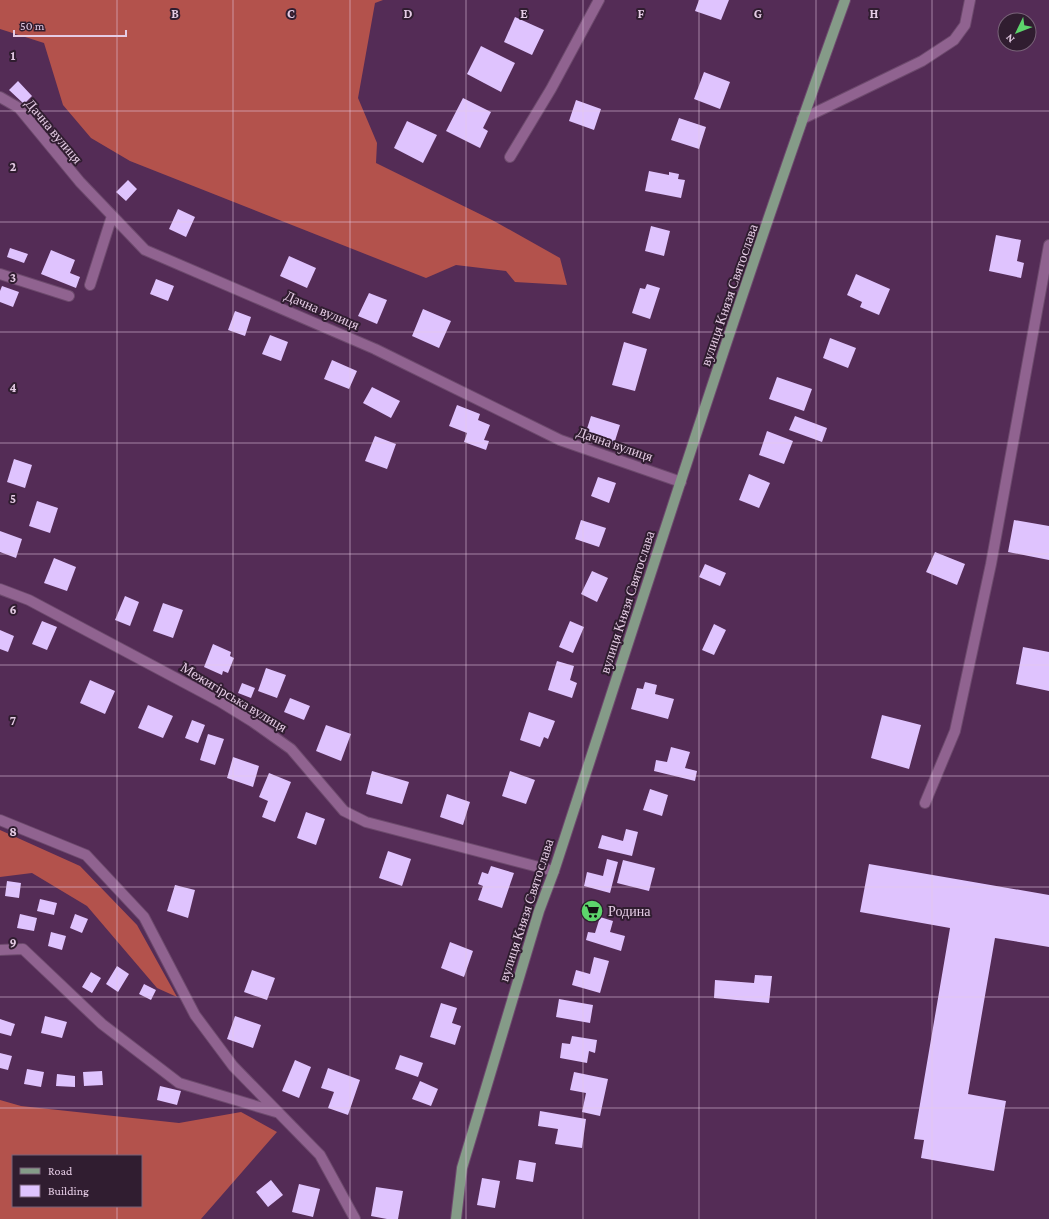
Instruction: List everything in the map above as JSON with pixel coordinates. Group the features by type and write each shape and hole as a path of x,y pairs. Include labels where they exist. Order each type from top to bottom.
{"main road":[{"name":"вулиця Князя Святослава","path":"456,1219 462,1168 539,911 554,871 681,482 802,119 846,0"}],"street":[{"path":"510,157 551,89 599,0"},
{"path":"802,119 922,61 954,40 965,25 970,0"},
{"name":"Дачна вулиця","path":"0,97 19,108 80,182 145,250 375,349 560,440 681,482"},
{"path":"90,285 112,216"},
{"path":"925,803 955,731 991,564 1049,245"},
{"path":"0,274 69,296"},
{"name":"Межигірська вулиця","path":"0,589 29,600 219,701 253,722 291,748 344,811 366,822 554,871"},
{"path":"0,820 86,855 144,917 195,1015 233,1066 320,1155 355,1219"},
{"path":"0,950 22,949 102,1024 179,1083 278,1112"}],"shaded area":[{"path":"0,0 383,0 375,3 358,98 377,143 376,163 494,221 560,258 567,285 515,282 506,271 456,265 426,278 130,161 91,138 63,105 44,43 0,29"},
{"path":"0,830 80,866 137,925 177,997 157,988 87,906 32,873 0,877"},
{"path":"0,1100 21,1106 179,1123 241,1112 277,1132 201,1219 0,1219"}],"building":[{"path":"699,0 729,0 721,20 695,11"},
{"path":"515,17 544,30 532,55 504,42"},
{"path":"481,46 515,63 501,92 467,74"},
{"path":"704,72 730,82 720,109 694,99"},
{"path":"18,81 32,96 24,104 9,90"},
{"path":"463,98 491,112 483,128 488,131 480,148 446,131"},
{"path":"576,100 601,109 594,130 569,121"},
{"path":"679,118 706,127 699,149 671,140"},
{"path":"407,121 437,135 423,163 394,148"},
{"path":"649,171 669,175 669,172 679,174 678,179 685,180 681,198 645,191"},
{"path":"128,180 137,189 126,201 116,192"},
{"path":"178,209 195,217 186,237 169,229"},
{"path":"651,226 670,231 664,256 645,251"},
{"path":"996,235 1021,240 1017,261 1024,263 1021,278 989,271"},
{"path":"10,248 28,254 24,263 7,257"},
{"path":"51,250 75,260 70,273 80,277 76,288 41,274"},
{"path":"289,256 316,268 307,288 280,276"},
{"path":"856,274 890,289 879,315 860,307 862,302 847,295"},
{"path":"156,279 174,286 168,301 150,294"},
{"path":"647,284 660,288 650,319 632,313 640,288 645,289"},
{"path":"2,286 19,292 13,307 0,302 0,291"},
{"path":"369,293 387,300 377,324 358,316"},
{"path":"423,309 451,321 439,348 412,336"},
{"path":"235,311 251,317 245,336 228,330"},
{"path":"270,335 288,342 281,361 262,354"},
{"path":"830,338 856,348 848,368 823,358"},
{"path":"624,342 647,349 635,391 612,385"},
{"path":"332,360 357,371 349,389 324,379"},
{"path":"777,377 812,389 804,411 769,399"},
{"path":"372,387 400,401 391,418 363,403"},
{"path":"457,405 480,414 478,420 490,425 484,440 489,441 486,450 464,442 467,433 449,426"},
{"path":"591,416 620,425 614,444 585,435"},
{"path":"795,416 827,428 822,442 789,430"},
{"path":"767,431 793,441 784,464 759,455"},
{"path":"375,436 396,444 387,469 365,461"},
{"path":"14,459 32,465 25,488 7,482"},
{"path":"749,474 770,483 759,508 739,500"},
{"path":"598,477 616,483 609,503 591,496"},
{"path":"37,501 58,508 50,533 29,526"},
{"path":"581,520 606,528 599,547 575,539"},
{"path":"1014,520 1049,526 1049,560 1008,552"},
{"path":"0,531 22,539 16,558 0,552"},
{"path":"935,552 965,564 957,585 926,572"},
{"path":"54,558 76,567 67,591 44,583"},
{"path":"705,564 726,573 720,586 699,577"},
{"path":"592,571 608,578 597,602 581,594"},
{"path":"125,596 139,602 130,626 115,620"},
{"path":"163,603 183,610 173,638 153,631"},
{"path":"42,621 57,627 47,650 32,644"},
{"path":"570,621 584,627 573,653 559,647"},
{"path":"714,624 726,630 714,655 702,650"},
{"path":"0,630 14,636 8,652 0,649"},
{"path":"213,644 231,652 230,656 234,658 228,673 223,671 222,675 204,667"},
{"path":"1023,647 1049,652 1049,691 1016,684"},
{"path":"557,661 574,666 570,680 577,683 572,698 548,690"},
{"path":"266,668 286,675 277,698 258,691"},
{"path":"90,680 115,691 105,714 80,703"},
{"path":"645,682 657,685 655,694 674,699 668,719 631,709 637,688 643,689"},
{"path":"242,683 255,688 251,698 238,693"},
{"path":"290,698 310,706 304,720 284,712"},
{"path":"148,705 173,716 163,738 138,728"},
{"path":"529,712 555,721 548,739 544,737 540,747 520,740"},
{"path":"882,715 921,725 909,769 871,758"},
{"path":"192,720 205,725 198,743 185,738"},
{"path":"326,725 351,734 341,761 316,751"},
{"path":"208,734 224,739 215,765 200,760"},
{"path":"671,747 690,752 685,768 697,771 695,781 654,771 656,760 667,762"},
{"path":"233,757 259,766 253,787 227,778"},
{"path":"372,771 409,782 402,804 366,794"},
{"path":"510,771 535,780 526,804 502,796"},
{"path":"269,773 291,782 275,822 262,817 268,801 259,797"},
{"path":"650,789 668,795 662,816 643,810"},
{"path":"447,794 470,802 463,825 440,817"},
{"path":"306,812 325,819 316,845 297,838"},
{"path":"626,829 638,832 632,856 598,848 602,835 623,841"},
{"path":"388,851 411,859 402,886 379,878"},
{"path":"607,859 618,862 610,893 584,886 587,872 603,876"},
{"path":"623,860 655,868 649,891 617,883"},
{"path":"869,864 1049,895 1049,947 995,938 968,1094 1006,1101 994,1171 921,1158 924,1140 914,1139 950,928 860,912"},
{"path":"491,866 514,873 502,908 478,900 483,886 478,884 482,872 488,874"},
{"path":"7,881 21,883 19,898 5,896"},
{"path":"175,885 195,890 188,918 167,911"},
{"path":"40,899 57,903 54,915 37,911"},
{"path":"20,914 37,918 34,931 17,928"},
{"path":"75,914 88,919 82,933 70,928"},
{"path":"600,917 613,921 610,932 625,936 621,951 586,940 588,932 595,933"},
{"path":"51,932 66,936 62,950 48,946"},
{"path":"450,942 473,951 464,977 441,968"},
{"path":"594,957 609,961 600,993 572,985 576,970 590,974"},
{"path":"117,966 129,974 118,992 106,984"},
{"path":"252,970 275,978 267,1000 244,992"},
{"path":"91,972 101,978 92,993 82,987"},
{"path":"755,975 772,976 769,1003 714,998 715,980 754,983"},
{"path":"144,984 156,990 151,1000 139,994"},
{"path":"559,999 593,1005 590,1023 556,1017"},
{"path":"441,1003 457,1008 452,1023 461,1026 455,1045 430,1037"},
{"path":"45,1016 67,1022 62,1038 41,1033"},
{"path":"235,1016 261,1025 253,1048 227,1039"},
{"path":"0,1019 15,1024 11,1036 0,1033"},
{"path":"572,1036 597,1040 595,1053 589,1051 587,1063 560,1058 562,1043 570,1044"},
{"path":"0,1053 12,1056 8,1070 0,1068"},
{"path":"400,1055 423,1063 418,1077 395,1069"},
{"path":"295,1060 311,1067 299,1098 282,1091"},
{"path":"328,1068 360,1080 348,1115 328,1108 334,1092 321,1088"},
{"path":"27,1069 44,1072 41,1087 24,1084"},
{"path":"102,1071 103,1085 84,1086 83,1072"},
{"path":"574,1072 608,1079 600,1116 582,1112 586,1093 570,1090"},
{"path":"57,1074 75,1076 75,1087 56,1086"},
{"path":"420,1081 438,1089 431,1106 412,1099"},
{"path":"160,1086 181,1091 177,1105 157,1100"},
{"path":"540,1111 586,1119 582,1148 555,1144 558,1129 538,1126"},
{"path":"519,1160 536,1163 533,1182 516,1179"},
{"path":"482,1178 500,1181 495,1208 477,1205"},
{"path":"271,1180 283,1195 268,1207 256,1192"},
{"path":"299,1184 320,1189 313,1217 292,1212"},
{"path":"376,1187 403,1191 398,1219 387,1219 371,1216"}],"place":[{"name":"Родина","path":"592,911"}]}
